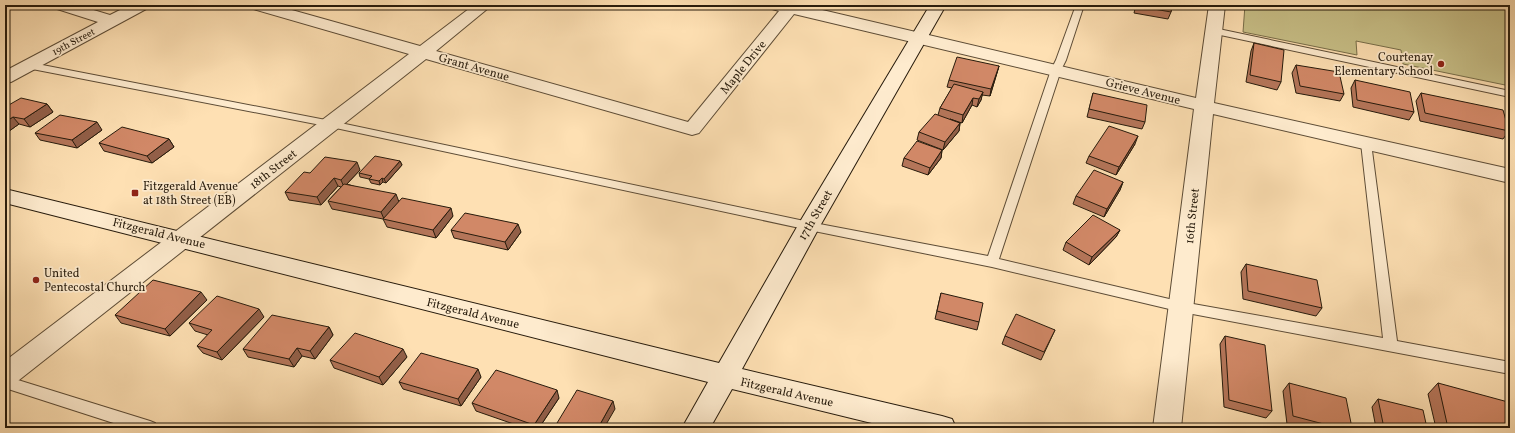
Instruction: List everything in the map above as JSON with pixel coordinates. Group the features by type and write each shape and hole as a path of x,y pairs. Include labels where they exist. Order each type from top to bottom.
{"street":[{"path":"60,5 112,21"},
{"name":"19th Street","path":"5,78 142,5"},
{"name":"Grant Avenue","path":"256,5 692,129"},
{"name":"18th Street","path":"5,376 484,5"},
{"name":"17th Street","path":"696,428 809,226 938,5"},
{"name":"16th Street","path":"1167,428 1217,5"},
{"name":"Grieve Avenue","path":"786,6 1204,106 1510,176"},
{"name":"Maple Drive","path":"692,129 786,6"},
{"name":"Fitzgerald Avenue","path":"5,196 182,239 725,377 942,428"}],"lane":[{"path":"992,262 1056,70 1061,60 1080,5"},
{"path":"1214,31 1510,94"},
{"path":"27,65 331,124 809,226 992,262 1182,307 1391,344 1510,368"},
{"path":"1366,143 1391,344"},
{"path":"5,382 150,428"}],"shaded area":[{"name":"Courtenay Elementary School","path":"1245,5 1510,5 1510,86 1403,64 1401,50 1356,41 1357,55 1243,32"}],"building":[{"path":"1137,5 1172,5 1171,12"},
{"path":"1254,43 1284,50 1281,82 1250,75"},
{"path":"957,57 999,66 991,89 949,80"},
{"path":"1296,65 1339,72 1344,94 1300,86"},
{"path":"1355,80 1410,92 1414,112 1357,100"},
{"path":"954,84 983,92 979,99 973,98 963,115 940,108"},
{"path":"1093,93 1147,105 1145,122 1089,109"},
{"path":"1421,93 1503,110 1509,131 1425,113"},
{"path":"21,98 47,104 24,119 13,117 5,122 5,105 7,106"},
{"path":"935,114 960,123 945,142 919,132"},
{"path":"60,115 97,122 72,140 35,133"},
{"path":"1109,126 1138,136 1119,167 1089,156"},
{"path":"122,127 169,139 147,156 99,143"},
{"path":"917,141 942,150 930,168 904,158"},
{"path":"375,156 400,161 384,179 382,178 379,181 369,179 372,176 359,173"},
{"path":"325,157 357,162 341,180 334,178 317,197 285,192 304,172 310,173"},
{"path":"1094,170 1123,182 1107,209 1076,196"},
{"path":"344,184 396,194 381,212 328,201"},
{"path":"402,198 451,208 433,230 383,219"},
{"path":"465,213 518,224 505,242 451,230"},
{"path":"1093,215 1120,230 1092,257 1066,242"},
{"path":"1246,264 1317,280 1322,308 1248,291"},
{"path":"153,280 201,292 165,329 115,315"},
{"path":"941,293 983,303 979,322 937,311"},
{"path":"217,296 259,309 217,352 197,346 212,330 189,323"},
{"path":"1016,314 1055,330 1044,352 1005,336"},
{"path":"272,315 329,327 310,351 297,348 289,359 243,349"},
{"path":"355,333 403,349 379,377 330,360"},
{"path":"1225,336 1265,345 1272,411 1229,400"},
{"path":"421,353 478,369 458,399 399,382"},
{"path":"496,370 557,390 534,425 472,403"},
{"path":"1289,383 1346,398 1352,428 1339,428 1293,416"},
{"path":"1438,383 1508,402 1510,408 1510,428 1448,428"},
{"path":"577,390 613,401 598,428 554,428"},
{"path":"1378,399 1423,410 1427,428 1384,428"}],"place":[{"name":"Courtenay Elementary School","path":"1441,64"},
{"name":"Fitzgerald Avenue at 18th Street (EB)","path":"135,193"},
{"name":"United Pentecostal Church","path":"36,280"}]}
